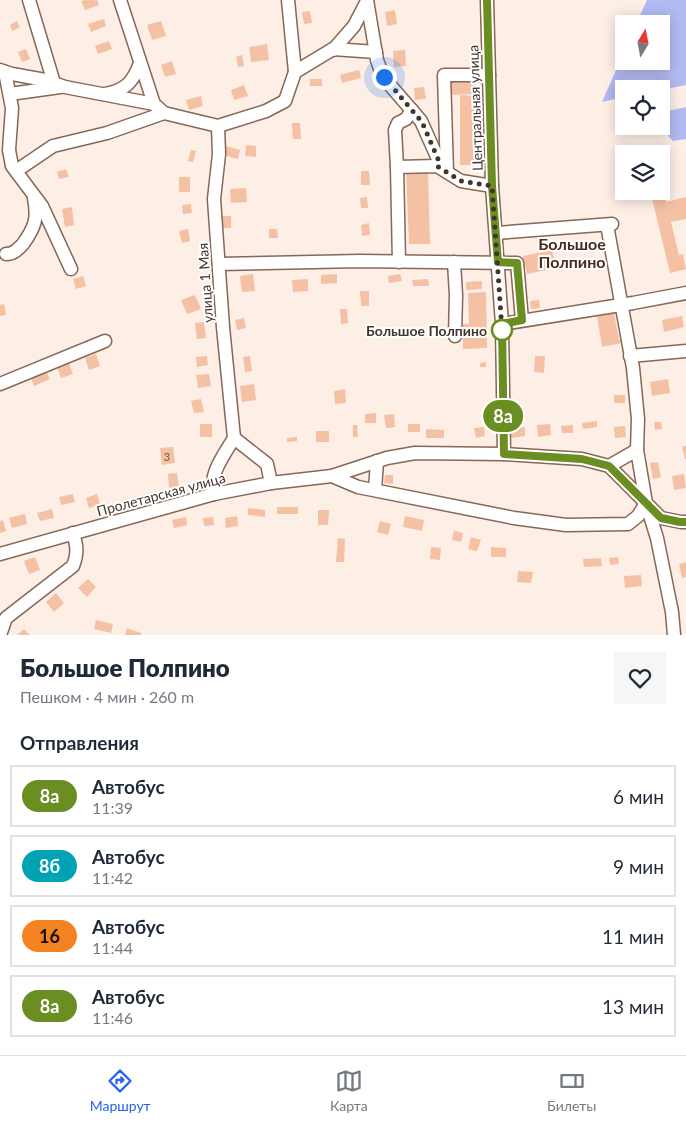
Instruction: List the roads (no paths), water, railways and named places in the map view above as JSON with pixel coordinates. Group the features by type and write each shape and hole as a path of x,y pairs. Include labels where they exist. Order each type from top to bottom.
{"street":[{"path":"29,0 60,85"},
{"path":"120,0 154,104 164,114"},
{"path":"16,171 53,146 107,133 164,114 218,126 266,111 284,101 295,72 288,0"},
{"path":"295,72 333,50 354,26 367,0"},
{"path":"367,0 377,60 384,77 422,122 442,169"},
{"name":"Центральная улица","path":"487,0 492,186 502,324 504,454"},
{"path":"333,50 376,52"},
{"path":"103,94 112,93 128,85 136,75 140,63"},
{"path":"2,71 154,104"},
{"path":"2,71 10,94 12,108 9,150 12,166 42,206 71,269"},
{"path":"442,169 444,75 489,75"},
{"path":"10,94 60,85"},
{"path":"399,262 395,130 398,123 406,119 412,110"},
{"name":"улица 1 Мая","path":"218,126 218,154 214,199 223,327 234,438"},
{"path":"397,167 442,169 461,181 492,186"},
{"path":"6,254 10,254 18,249 34,229 36,211 33,194"},
{"path":"496,233 610,225 621,305 633,368 638,419 637,450 646,503 657,538 672,612 674,635"},
{"path":"219,264 293,262 517,263 522,320"},
{"path":"454,262 456,295 455,336"},
{"path":"502,324 621,305 686,292"},
{"path":"0,384 105,341"},
{"path":"630,356 686,351"},
{"path":"214,494 211,486 212,478 234,438 268,464 272,483"},
{"path":"609,466 637,450"},
{"path":"332,476 415,452 504,454 582,459 609,466 661,518 686,522"},
{"path":"375,490 377,462"},
{"path":"332,476 358,487 514,518 566,525 628,524 638,516 646,503"},
{"name":"Пролетарская улица","path":"0,554 214,494 272,483 332,476"},
{"path":"0,635 6,618 73,566 78,548 73,533"}],"place":[{"name":"Большое Полпино","path":"502,330"}],"district":[{"name":"Большое Полпино","path":"572,252"}]}
